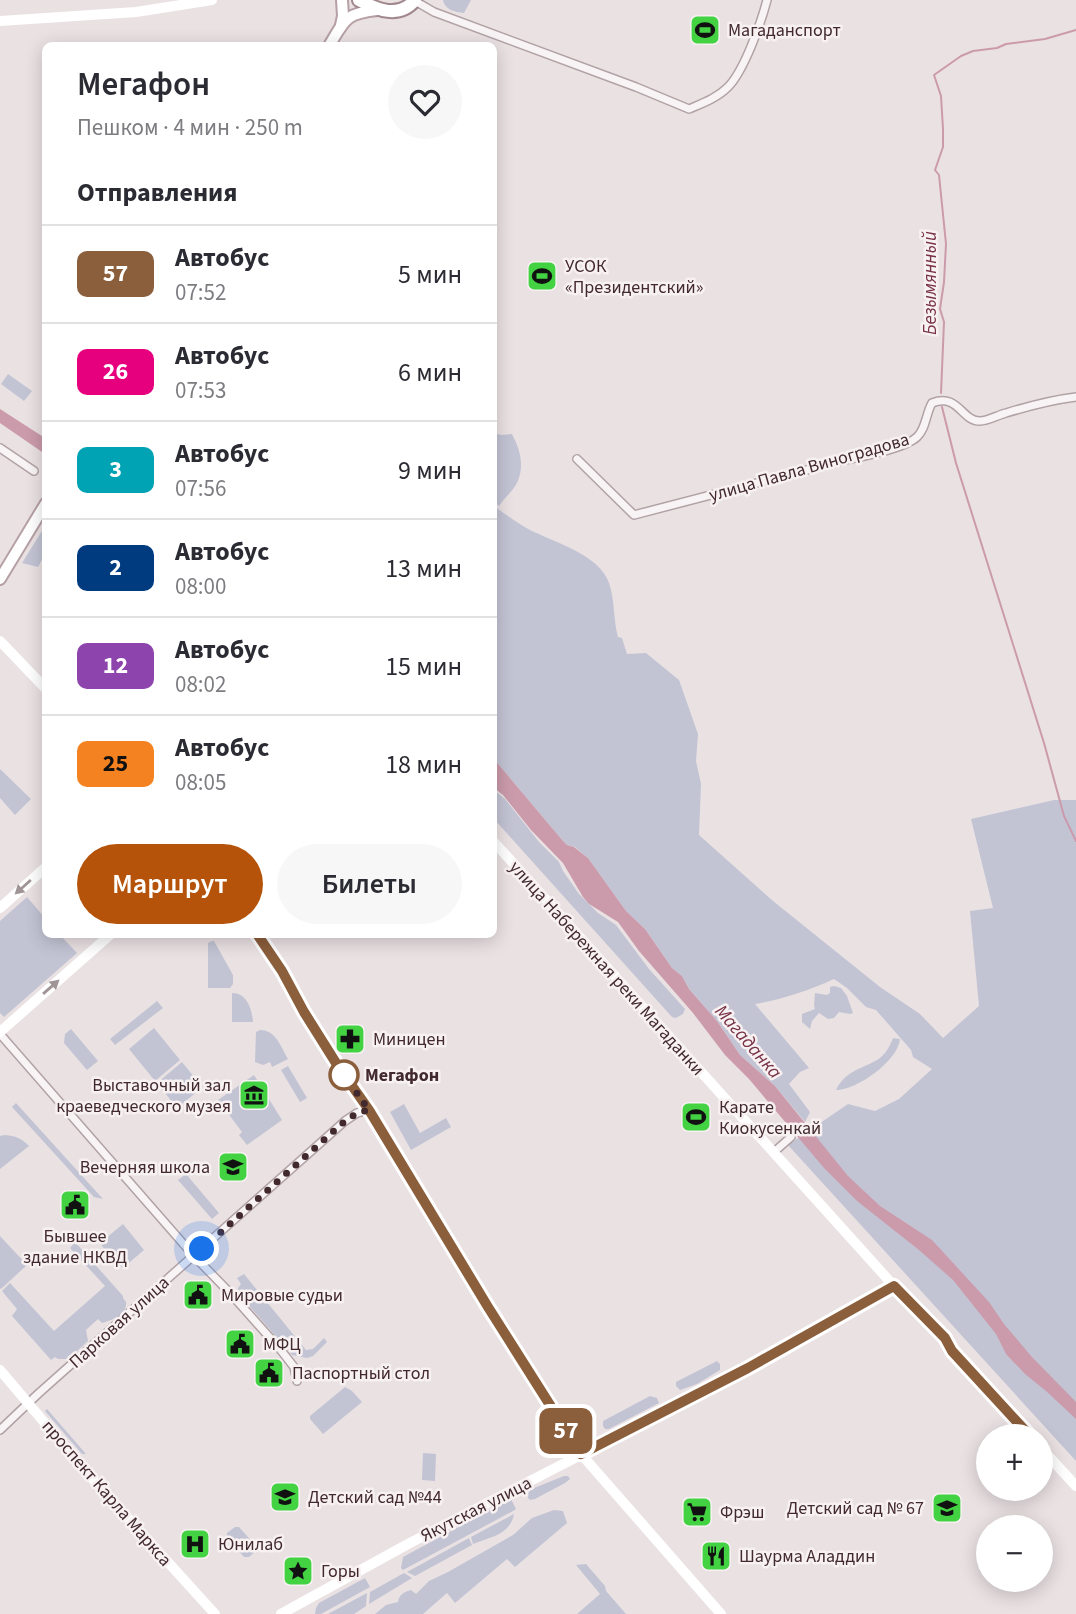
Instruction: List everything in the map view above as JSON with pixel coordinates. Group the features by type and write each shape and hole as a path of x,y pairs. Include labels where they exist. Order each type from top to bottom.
{"highway":[{"path":"359,0 378,10 397,11 415,0"}],"main road":[{"path":"330,42 343,19 342,0"},
{"path":"341,25 359,12 378,10"},
{"path":"0,579 42,510"}],"street":[{"path":"0,21 136,12 212,0"},
{"path":"415,0 434,12 688,109 716,97 734,81 760,25 767,0"},
{"name":"улица Павла Виноградова","path":"576,459 634,515 909,442 922,432 928,410 932,403 937,401 951,402 973,419 982,421 1039,403 1076,397"},
{"path":"0,448 34,471"},
{"path":"0,641 42,685"},
{"name":"улица Набережная реки Магаданки","path":"497,845 894,1286 945,1338 952,1351 1019,1424"},
{"path":"0,908 42,871"},
{"path":"107,938 0,1033 194,1256 280,1349 294,1367 297,1381"},
{"path":"260,938 581,1454 721,1614"},
{"name":"Парковая улица","path":"0,1430 345,1121 357,1113 369,1110"},
{"path":"774,1152 791,1137"},
{"name":"Якутская улица","path":"281,1614 408,1544 748,1368 894,1286"},
{"name":"проспект Карла Маркса","path":"0,1370 88,1474 215,1614"},
{"path":"1053,1461 1076,1486"}],"shaded area":[{"path":"443,0 471,0 464,13 448,8"},
{"path":"8,374 32,391 24,401 1,384"},
{"path":"0,409 42,436 42,452 0,423"},
{"path":"497,434 512,434 521,464 519,477 499,506"},
{"path":"497,508 525,527 575,551 596,565 609,583 618,637 622,638 627,654 646,653 679,680 698,734 696,761 701,784 699,835 773,901 880,987 920,1014 943,1038 979,1006 970,911 993,908 971,819 1054,800 1076,800 1076,1461 1053,1436 1053,1424 1042,1424 788,1145 848,1104 875,1111 899,1099 932,1069 913,1057 911,1050 876,1010 866,1007 834,979 795,994 755,1004 809,1068 800,1072 789,1084 810,1112 805,1122 775,1086 740,1055 717,1021 689,989 682,976 672,968 645,929 626,911 588,858 575,847 567,845 497,763"},
{"path":"42,531 42,560 38,567 22,563"},
{"path":"497,763 563,841 588,858 626,911 645,929 672,968 682,976 689,989 717,1021 740,1055 775,1086 848,1176 880,1206 932,1240 989,1302 1032,1357 1076,1402 1076,1419 1006,1354 996,1334 953,1280 857,1201 824,1168 749,1079 725,1055 618,922 589,904 563,863 531,830 497,790"},
{"path":"0,769 31,799 15,815 0,798"},
{"path":"497,792 559,862 579,894 598,913 616,925 649,969 685,1009 683,1014 672,1017 497,822"},
{"path":"27,897 42,914 42,938 63,938 77,953 4,1017 0,1013 0,921"},
{"path":"212,941 233,975 230,988 208,988 208,943"},
{"path":"830,987 841,988 847,996 853,1013 839,1012 834,1018 828,1019 819,1013 812,1021 810,1029 802,1022 802,1014 815,1009 815,993 827,995 830,993"},
{"path":"232,993 245,999 253,1022 232,1022"},
{"path":"157,1001 163,1008 115,1045 110,1039"},
{"path":"154,1028 180,1060 155,1081 129,1049"},
{"path":"71,1029 98,1061 87,1070 64,1043 65,1034"},
{"path":"260,1030 274,1036 288,1059 272,1067 270,1062 263,1065 255,1062 256,1032"},
{"path":"893,1038 900,1039 898,1048 884,1065 865,1080 836,1090 847,1076 880,1058"},
{"path":"182,1062 195,1078 191,1082 198,1091 177,1108 157,1083"},
{"path":"288,1066 307,1098 300,1102 281,1070"},
{"path":"254,1075 282,1120 247,1145 239,1135 242,1132 218,1100"},
{"path":"16,1103 103,1199 94,1197 12,1107"},
{"path":"404,1104 420,1133 446,1118 451,1127 411,1150 390,1112"},
{"path":"0,1136 18,1138 29,1146 0,1169"},
{"path":"186,1174 219,1213 212,1219 178,1180"},
{"path":"123,1224 144,1250 123,1268 109,1256 100,1243"},
{"path":"0,1236 27,1265 1,1289 0,1288"},
{"path":"75,1242 123,1296 126,1307 122,1314 115,1318 102,1323 98,1319 86,1330 88,1341 68,1359 55,1357 51,1360 12,1316 17,1309 2,1291 10,1283 54,1331 105,1286 70,1248"},
{"path":"244,1274 306,1350 313,1349 324,1338 327,1342 313,1356 307,1358 292,1355 238,1293 241,1284 237,1278"},
{"path":"717,1361 720,1370 697,1384 680,1390 676,1386 676,1382"},
{"path":"345,1387 362,1402 323,1434 310,1416"},
{"path":"650,1396 657,1398 659,1403 605,1429 603,1421"},
{"path":"47,1409 86,1454 82,1454 45,1411"},
{"path":"547,1435 553,1441 553,1450 542,1455 538,1441"},
{"path":"423,1453 436,1454 435,1481 422,1480"},
{"path":"564,1476 570,1479 535,1499 528,1498 529,1490"},
{"path":"511,1499 516,1509 513,1511 403,1570 401,1568 403,1557"},
{"path":"554,1510 563,1511 567,1523 515,1567 507,1559 455,1603 447,1593 423,1614 375,1614 386,1605 398,1602 405,1593 411,1590 416,1594 429,1581 513,1535 532,1518"},
{"path":"514,1514 504,1531 473,1544 471,1537"},
{"path":"239,1527 256,1546 256,1551 249,1557 244,1557 227,1538 227,1533"},
{"path":"469,1538 472,1545 415,1576 407,1572"},
{"path":"586,1564 626,1614 577,1614 600,1594 576,1565"},
{"path":"404,1573 412,1578 369,1604 370,1592"},
{"path":"365,1578 370,1587 321,1614 315,1614 319,1603"},
{"path":"367,1593 366,1606 354,1614 328,1614"}],"waterway":[{"name":"Безымянный","path":"941,393 944,322 940,309 946,244 939,175 935,170 943,147 943,129 941,96 934,75 973,51 1045,39 1076,30"},
{"name":"Безымянный","path":"942,407 956,463 1044,743 1064,816 1076,841"}],"bus line":[{"name":"57","path":"260,938 581,1454 748,1368 894,1286 945,1338 952,1351 1019,1424"}],"place":[{"name":"Магаданспорт","path":"705,30"},
{"name":"УСОК «Президентский»","path":"542,276"},
{"name":"Миницен","path":"350,1039"},
{"name":"Мегафон","path":"344,1075"},
{"name":"Выставочный зал краеведческого музея","path":"254,1095"},
{"name":"Карате Киокусенкай","path":"696,1117"},
{"name":"Вечерняя школа","path":"233,1167"},
{"name":"Бывшее здание НКВД","path":"75,1205"},
{"name":"Мировые судьи","path":"198,1295"},
{"name":"МФЦ","path":"240,1344"},
{"name":"Паспортный стол","path":"269,1373"},
{"name":"Детский сад №44","path":"285,1497"},
{"name":"Детский сад № 67","path":"947,1508"},
{"name":"Фрэш","path":"697,1512"},
{"name":"Юнилаб","path":"195,1544"},
{"name":"Шаурма Аладдин","path":"716,1556"},
{"name":"Горы","path":"298,1571"}],"route":[{"path":"202,1249 345,1121 357,1113 369,1110 344,1075"}],"water label":[{"name":"Магаданка","path":"749,1041"}]}
